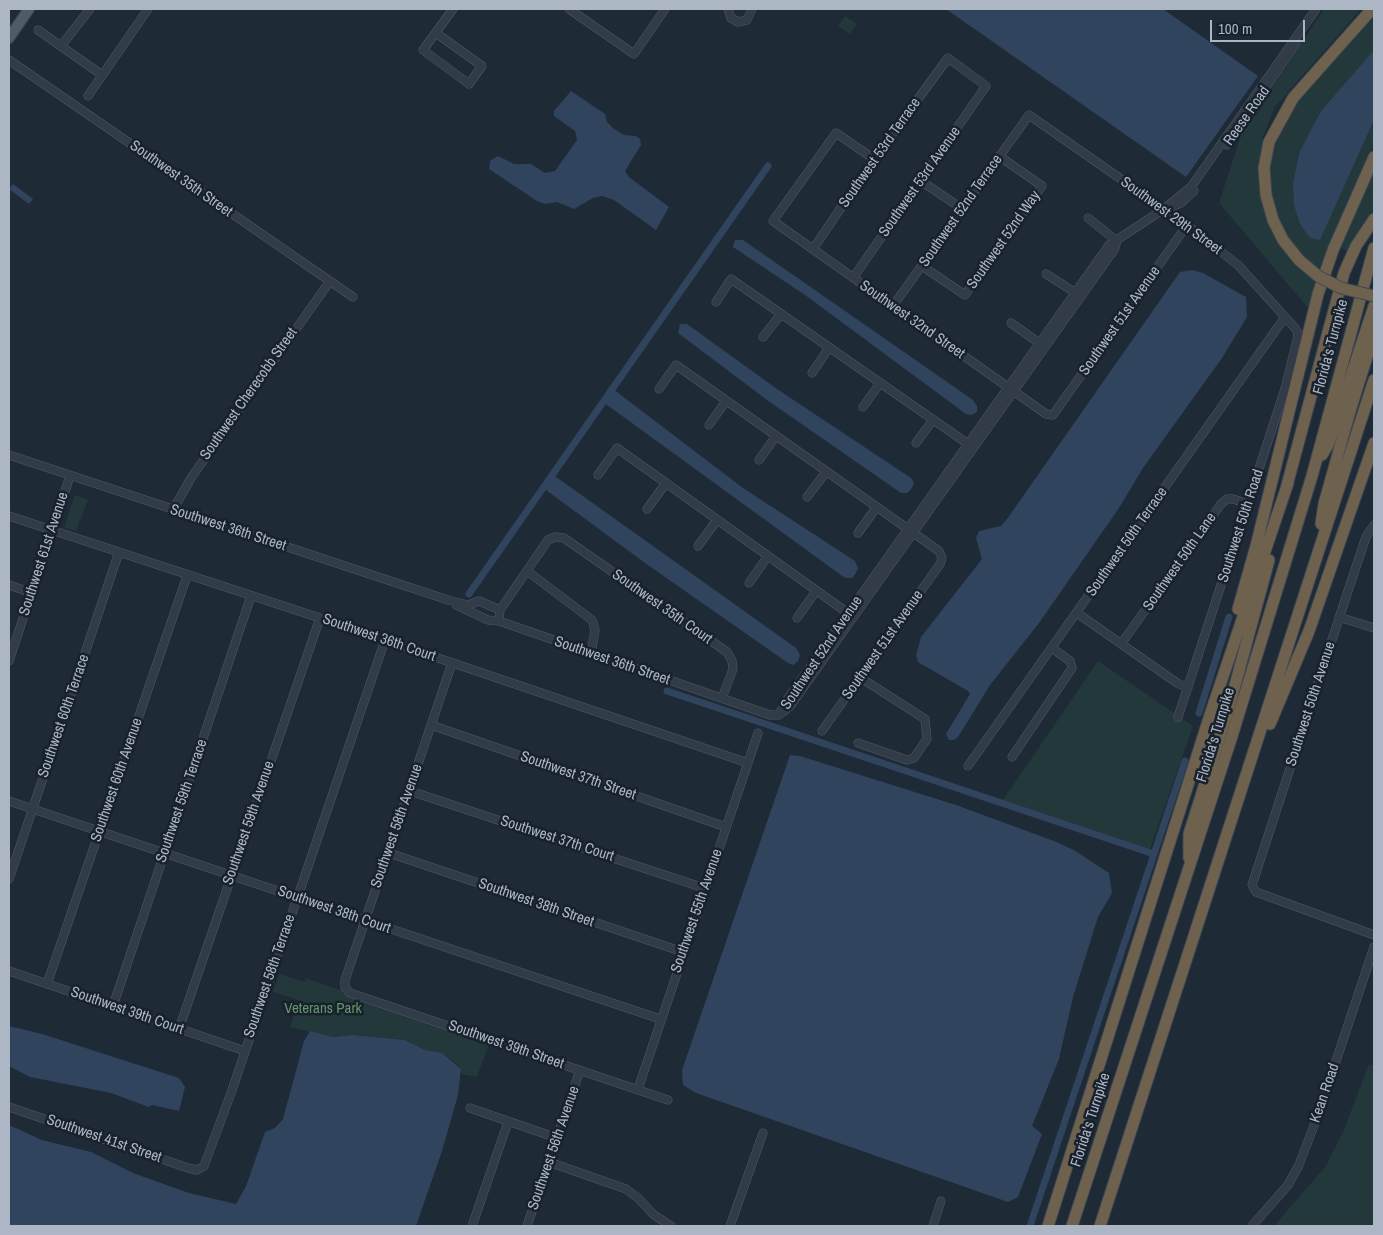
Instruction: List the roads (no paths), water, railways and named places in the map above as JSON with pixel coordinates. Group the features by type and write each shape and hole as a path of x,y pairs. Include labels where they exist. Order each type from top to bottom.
{"highway":[{"path":"1372,9 1293,98 1269,142 1264,168 1266,196 1273,220 1283,240 1299,260 1318,276 1341,288 1374,296"},
{"path":"1210,715 1256,546 1318,294 1333,250 1374,157"},
{"path":"1189,870 1190,834 1228,711 1265,577 1344,273 1351,256 1374,219"},
{"name":"Florida's Turnpike","path":"1072,1226 1189,870 1312,476 1374,248"},
{"path":"1312,476 1329,443 1374,306"},
{"path":"1317,556 1324,504 1374,334"},
{"path":"1100,1226 1246,781 1374,380"},
{"path":"1246,781 1309,631 1374,443"},
{"path":"1048,1226 1210,715 1288,483"}],"main road":[{"path":"9,38 29,9"}],"street":[{"path":"61,46 90,9"},
{"path":"88,96 148,9"},
{"path":"436,33 482,66 469,84 423,50 452,9"},
{"path":"569,9 634,54 665,9"},
{"path":"728,9 731,18 738,22 747,20 752,9"},
{"name":"Reese Road","path":"1164,209 1173,197 1203,172 1316,9"},
{"name":"Reese Road","path":"1164,209 1181,203 1198,186 1282,66 1316,9"},
{"path":"38,30 102,75"},
{"name":"Southwest 53rd Avenue","path":"853,278 986,86 948,58"},
{"name":"Southwest 53rd Terrace","path":"813,249 874,159 948,58"},
{"name":"Southwest 35th Street","path":"9,60 353,297"},
{"name":"Southwest 29th Street","path":"1029,115 1187,225 1238,265 1298,333"},
{"name":"Southwest 52nd Terrace","path":"892,306 1029,115"},
{"name":"Southwest 32nd Street","path":"874,159 836,133 773,220 1046,414 1053,415"},
{"name":"Southwest 52nd Way","path":"922,266 965,295 1042,186 999,156"},
{"path":"921,181 961,208"},
{"name":"Southwest 52nd Avenue","path":"779,715 791,705 851,615 1011,388 1078,294 1114,250 1117,241 1164,209"},
{"path":"1088,218 1117,241"},
{"name":"Southwest 51st Avenue","path":"1053,415 1187,225"},
{"path":"1046,274 1078,294"},
{"path":"716,302 731,279 970,446"},
{"name":"Southwest Cherecobb Street","path":"173,510 191,478 330,281"},
{"path":"763,337 781,314"},
{"name":"Southwest 50th Terrace","path":"968,766 1285,317"},
{"path":"1011,323 1042,345"},
{"name":"Southwest 50th Road","path":"1178,717 1286,389 1298,333"},
{"path":"812,373 829,348"},
{"path":"659,389 676,365 910,532"},
{"path":"863,407 880,383"},
{"path":"708,425 726,401"},
{"path":"916,443 933,420"},
{"path":"759,460 776,436"},
{"path":"598,475 617,448 851,615"},
{"name":"Southwest 36th Street","path":"9,455 448,600 468,605 479,601 500,610"},
{"path":"807,497 826,472"},
{"name":"Southwest 61st Avenue","path":"9,657 70,476"},
{"path":"648,509 666,483"},
{"name":"Southwest 50th Lane","path":"1121,644 1220,504 1226,499 1233,498 1248,504"},
{"path":"858,533 876,508"},
{"name":"Southwest 36th Court","path":"9,516 187,576 320,618 748,763"},
{"path":"698,546 717,520"},
{"name":"Southwest 50th Avenue","path":"1374,525 1366,537 1252,885 1256,892 1374,934"},
{"name":"Southwest 51st Avenue","path":"822,731 862,678 940,564 942,558 939,551 910,532"},
{"name":"Southwest 35th Court","path":"527,571 548,540 555,537 564,538 727,652 732,661 733,669 722,698"},
{"name":"Southwest 60th Terrace","path":"9,879 119,552"},
{"path":"749,582 768,556"},
{"path":"499,621 500,610 527,571 592,620 595,630 591,654"},
{"name":"Southwest 60th Avenue","path":"47,984 187,576"},
{"path":"9,585 32,593"},
{"path":"797,618 816,591"},
{"name":"Southwest 59th Terrace","path":"113,1006 251,596"},
{"name":"Southwest 36th Street","path":"448,600 466,611 770,715 779,715"},
{"path":"478,615 486,612 492,606"},
{"path":"1077,613 1177,683 1188,688"},
{"path":"1339,617 1374,628"},
{"name":"Southwest 59th Avenue","path":"179,1029 320,618"},
{"name":"Southwest 58th Terrace","path":"201,1169 206,1162 245,1051 385,640"},
{"path":"1012,757 1070,675 1072,668 1070,662 1052,648"},
{"name":"Southwest 58th Avenue","path":"345,988 345,980 364,921 389,853 452,663"},
{"path":"858,743 907,760 914,758 927,739 925,719 862,678"},
{"name":"Southwest 37th Street","path":"431,725 726,827"},
{"name":"Southwest 55th Avenue","path":"638,1090 660,1018 758,733"},
{"name":"Southwest 37th Court","path":"410,790 704,888"},
{"name":"Southwest 38th Court","path":"9,801 165,852 364,921 660,1018"},
{"name":"Southwest 38th Street","path":"389,853 683,952"},
{"name":"Kean Road","path":"1252,1226 1288,1184 1298,1165 1318,1115 1374,947"},
{"name":"Southwest 39th Court","path":"9,971 245,1051"},
{"name":"Southwest 39th Street","path":"345,988 350,993 668,1100"},
{"name":"Southwest 56th Avenue","path":"528,1226 580,1070"},
{"name":"Southwest 41st Street","path":"9,1107 188,1168 201,1169"},
{"path":"470,1108 557,1138"},
{"path":"472,1226 508,1122"},
{"path":"730,1226 763,1133"},
{"path":"549,1162 626,1189 638,1198 654,1215 671,1226"},
{"path":"933,1226 941,1201"}],"water":[{"path":"946,9 1163,9 1258,76 1186,177"},
{"path":"1374,50 1374,120 1320,240 1310,238 1300,224 1294,205 1293,183 1300,151 1321,111"},
{"path":"571,91 605,114 607,122 614,129 624,135 636,136 640,139 641,145 625,171 629,177 669,207 656,230 614,200 602,196 593,198 574,209 557,202 545,204 537,201 489,169 490,161 498,156 514,164 531,164 545,173 555,171 577,140 575,131 554,116 554,111"},
{"path":"13,184 33,199 29,204 9,189"},
{"path":"735,240 743,240 973,400 977,406 977,412 971,415 966,414 805,295 733,247"},
{"path":"1192,270 1203,273 1246,297 1247,317 1222,358 1143,468 1119,508 1039,623 990,685 958,737 954,740 949,740 946,734 970,694 968,691 918,662 916,656 921,637 982,559 976,538 979,531 1001,526 1007,519 1180,272"},
{"path":"680,324 687,324 777,389 911,478 914,483 912,488 907,493 901,493 767,400 678,333"},
{"path":"613,389 743,488 855,561 858,568 856,573 852,578 845,578 603,402"},
{"path":"552,474 796,648 800,655 798,661 793,665 788,663 645,563 542,487"},
{"path":"790,755 800,756 956,805 1054,841 1074,850 1109,873 1112,893 1098,917 1073,997 1059,1059 1032,1126 1042,1134 1018,1197 1008,1202 696,1093 683,1085 682,1070"},
{"path":"9,1026 42,1034 179,1078 185,1087 179,1111 152,1105 149,1107 111,1093 30,1077 9,1066"},
{"path":"310,1031 332,1037 353,1035 405,1040 425,1050 442,1053 461,1069 458,1095 442,1151 416,1226 9,1226 9,1125 42,1140 91,1152 133,1173 189,1193 236,1204 246,1186 265,1132 275,1128 283,1119 304,1041"}],"waterway":[{"path":"469,594 768,166"},
{"path":"1199,713 1229,617"},
{"path":"667,691 1154,854"},
{"path":"1030,1226 1185,761"}],"park label":[{"name":"Veterans Park","path":"323,1009"}]}
